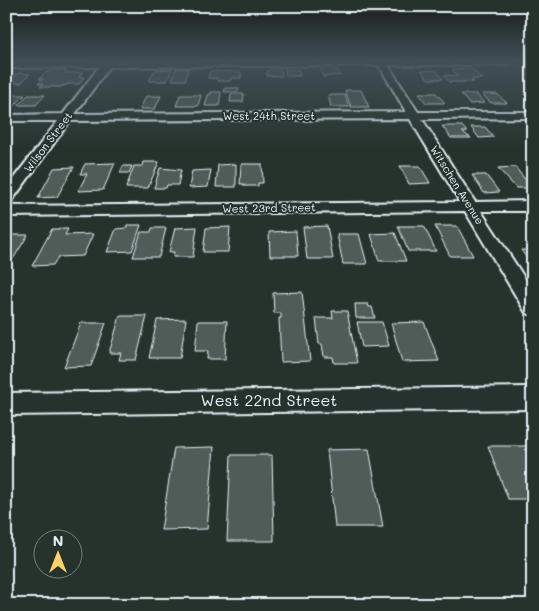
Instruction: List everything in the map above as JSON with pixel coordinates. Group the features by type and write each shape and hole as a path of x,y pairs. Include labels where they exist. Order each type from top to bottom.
{"street":[{"name":"Wilson Street","path":"6,199 86,91"},
{"name":"Witschen Avenue","path":"399,91 533,308"},
{"name":"West 24th Street","path":"6,118 533,114"},
{"name":"West 23rd Street","path":"6,211 533,206"},
{"name":"West 22nd Street","path":"6,404 533,398"}],"building":[{"path":"224,91 238,91 238,92 224,92"},
{"path":"345,91 361,91 369,107 351,107"},
{"path":"211,92 221,92 219,106 205,106 208,95"},
{"path":"419,93 436,93 445,103 426,103"},
{"path":"231,94 244,94 243,102 230,102"},
{"path":"461,94 476,94 484,103 469,104"},
{"path":"482,94 497,94 507,103 491,103"},
{"path":"9,95 25,95 13,107 6,107 6,98"},
{"path":"28,95 45,95 36,105 18,105"},
{"path":"180,95 201,95 198,106 176,106"},
{"path":"328,95 345,95 349,107 331,107"},
{"path":"146,96 161,96 155,109 140,109"},
{"path":"442,126 462,126 467,132 462,132 471,138 451,138"},
{"path":"471,127 485,127 494,137 479,138"},
{"path":"144,162 159,162 148,188 126,188 134,166 143,166"},
{"path":"115,163 103,190 78,191 87,174 80,174 85,164"},
{"path":"236,164 236,187 216,187 218,165"},
{"path":"241,164 262,164 263,183 258,183 258,186 244,186 244,184 240,184"},
{"path":"123,166 132,166 129,173 120,173"},
{"path":"400,166 420,166 430,183 409,184"},
{"path":"74,167 57,197 38,198 54,168"},
{"path":"515,167 532,188 516,188 498,168"},
{"path":"160,168 181,170 178,185 154,188"},
{"path":"211,170 208,187 189,188 192,171"},
{"path":"472,175 486,175 499,192 484,193"},
{"path":"127,225 141,225 132,251 107,252 116,229 127,228"},
{"path":"327,226 333,259 307,259 303,227"},
{"path":"398,226 424,226 436,251 408,251"},
{"path":"435,226 457,226 473,256 450,256"},
{"path":"197,227 193,257 173,257 174,252 169,252 175,228"},
{"path":"230,227 228,252 203,252 206,228"},
{"path":"152,228 166,228 159,257 133,257 141,232 151,232"},
{"path":"52,229 68,229 65,235 93,234 83,256 58,257 53,265 32,266"},
{"path":"296,231 298,256 270,256 269,232"},
{"path":"395,233 406,261 379,261 371,234"},
{"path":"337,234 359,234 367,264 343,264"},
{"path":"6,235 28,235 13,259 6,259"},
{"path":"521,250 533,250 533,267"},
{"path":"302,292 310,361 281,362 279,318 281,318 281,313 274,313 273,293"},
{"path":"355,304 368,304 369,307 372,307 375,318 356,318"},
{"path":"332,311 347,311 357,363 334,363 333,357 324,357 322,344 319,344 316,318 333,318"},
{"path":"120,316 147,316 136,360 119,360 121,353 109,353"},
{"path":"186,319 180,358 149,358 157,320"},
{"path":"198,321 227,321 225,359 207,359 208,351 195,351"},
{"path":"357,322 382,322 389,346 362,347"},
{"path":"424,322 439,361 402,362 391,323"},
{"path":"81,323 106,323 91,366 64,367"},
{"path":"488,446 533,446 533,499 508,499"},
{"path":"214,447 207,529 161,530 174,448"},
{"path":"369,449 383,527 335,527 327,450"},
{"path":"231,455 272,455 274,541 227,541"}]}
